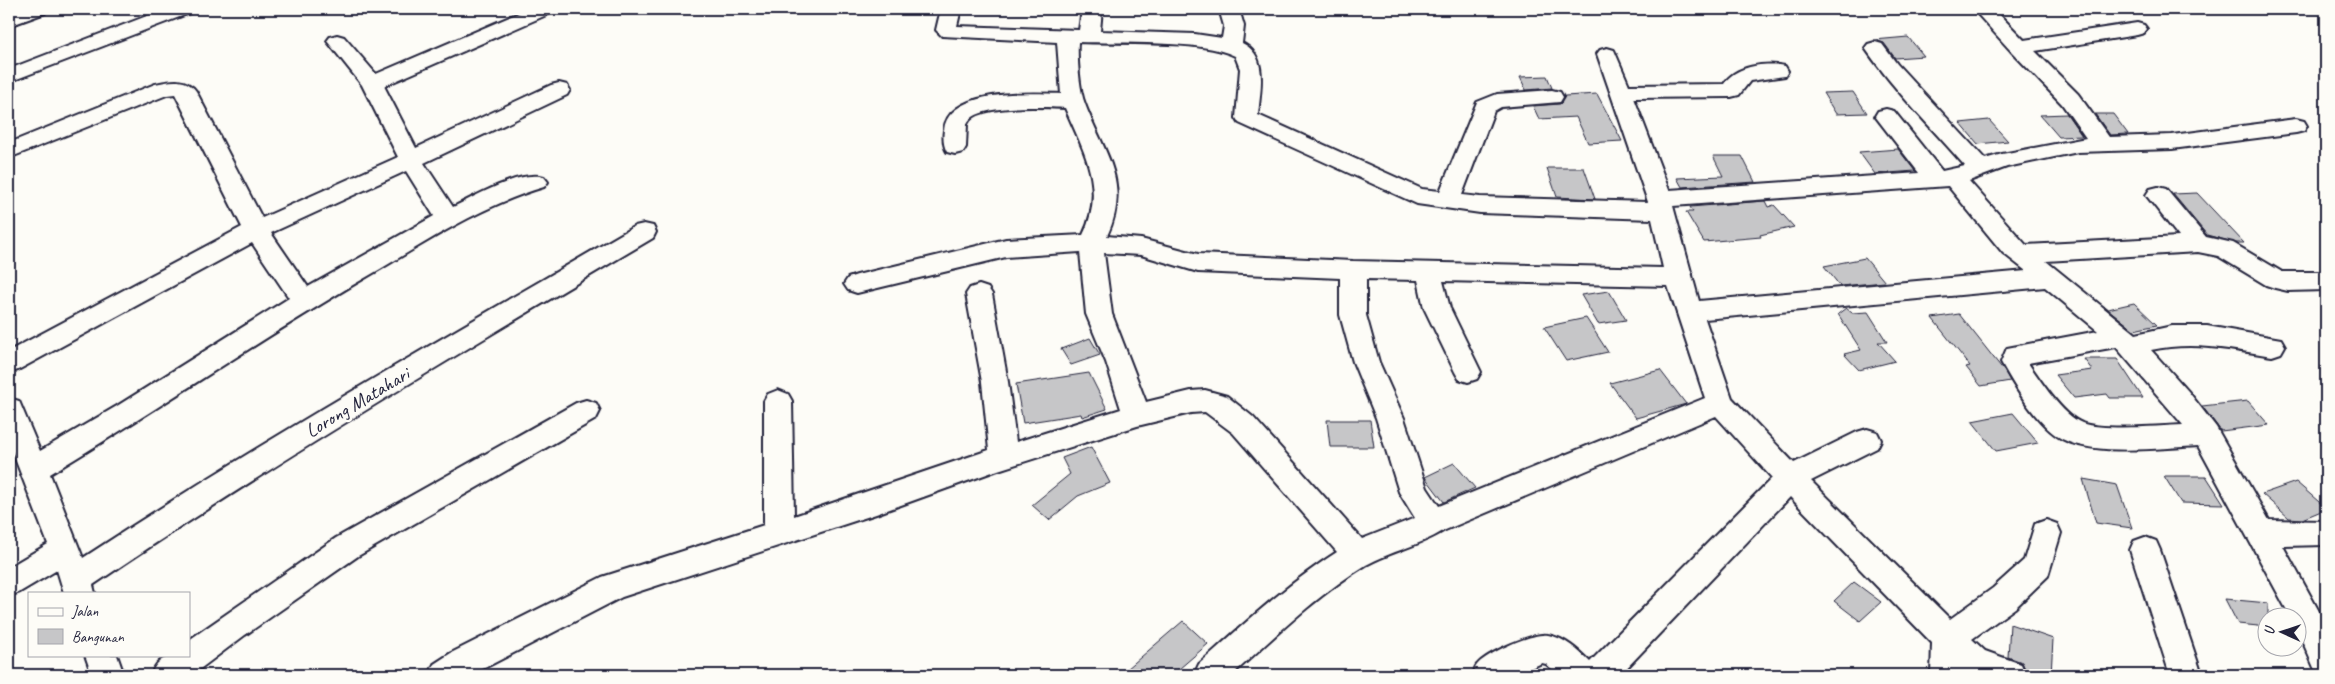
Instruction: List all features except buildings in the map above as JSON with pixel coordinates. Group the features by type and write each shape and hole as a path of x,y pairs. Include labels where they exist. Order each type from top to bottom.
{"street":[{"path":"9,20 38,9"},
{"path":"9,76 183,9"},
{"path":"372,83 544,9"},
{"path":"952,9 946,30 949,32 1195,40 1231,46 1244,52 1251,69 1247,118 1417,196 1480,205 1661,205 1946,179 2002,162 2078,146 2172,142 2296,126"},
{"path":"1092,9 1079,35 1067,51 1073,102 1099,160 1104,188 1103,218 1091,243 1099,314 1119,362 1137,415"},
{"path":"1229,9 1234,26 1231,46"},
{"path":"1983,9 2070,99 2103,144"},
{"path":"2018,47 2137,29"},
{"path":"337,41 372,83 411,160 438,204 449,218"},
{"path":"1875,48 1890,68 1982,169"},
{"path":"1607,54 1661,205 1678,277 1720,402 1790,478 1948,638 1974,661 2010,675"},
{"path":"1621,92 1719,92 1730,90 1737,80 1744,75 1777,71"},
{"path":"9,151 163,89 180,87 185,91 256,230 304,301"},
{"path":"9,364 256,230 411,160 558,90"},
{"path":"1448,200 1485,107 1497,102 1552,97"},
{"path":"955,147 954,127 960,116 974,107 1000,102 1046,100 1073,102"},
{"path":"1886,116 2020,254 2126,340 2178,398 2206,435 2310,623 2326,660"},
{"path":"32,470 134,409 304,301 449,218 511,189 536,182"},
{"path":"2158,195 2198,244"},
{"name":"Lorong Matahari","path":"77,586 186,506 372,392 644,232"},
{"path":"856,284 1006,248 1091,243 1141,247 1198,263 1353,270 1678,277"},
{"path":"2020,254 2198,244 2224,249 2239,256 2275,279 2288,282 2326,280"},
{"path":"1353,270 1353,315 1366,362 1390,418 1414,492 1432,522"},
{"path":"1428,271 1437,308 1468,372"},
{"path":"1690,311 2050,278"},
{"path":"979,294 995,382 1004,458"},
{"path":"2206,435 2101,436 2073,432 2060,423 2021,374 2014,362 2016,355 2126,340 2172,336 2207,336 2272,346"},
{"path":"778,401 779,533"},
{"path":"445,675 462,663 613,586 1137,415 1191,402 1205,401 1217,404 1243,425 1358,555"},
{"path":"1210,675 1300,593 1358,555 1422,530 1432,522 1720,402"},
{"path":"9,409 65,550 77,586"},
{"path":"167,675 234,624 347,547 586,411"},
{"path":"1599,675 1790,478 1867,440"},
{"path":"1948,638 2004,598 2037,566 2046,532"},
{"path":"2260,533 2326,533"},
{"path":"9,583 65,550"},
{"path":"2145,550 2186,675"},
{"path":"1948,638 1948,675"},
{"path":"1489,675 1502,666 1536,650 1545,648 1559,656 1582,675"},
{"path":"101,656 108,675"}]}
